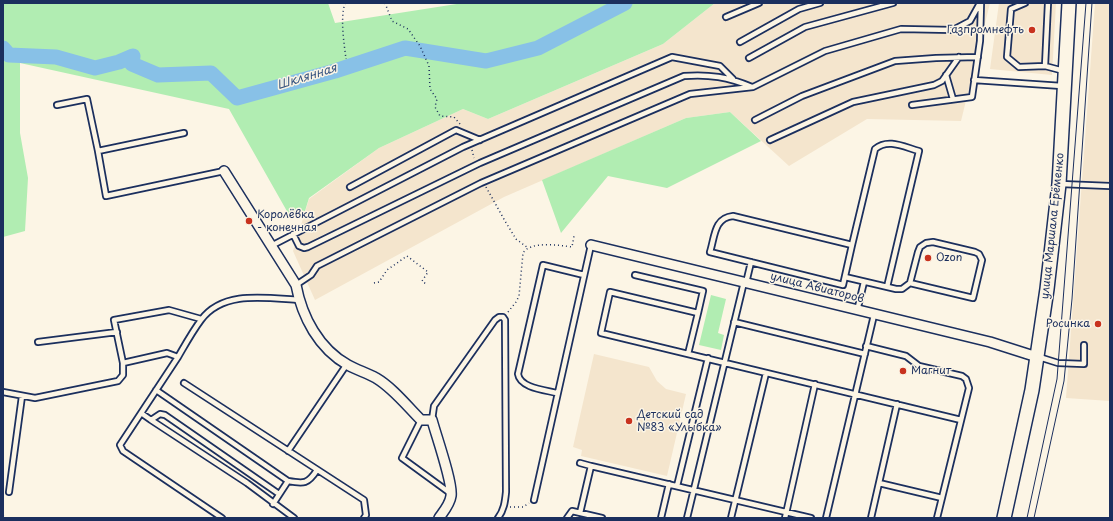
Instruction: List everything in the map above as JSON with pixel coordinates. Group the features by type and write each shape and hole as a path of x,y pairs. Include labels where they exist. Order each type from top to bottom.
{"main road":[{"name":"улица Маршала Ерёменко","path":"1004,518 1032,390 1047,289 1059,184 1070,3"}],"street":[{"path":"224,171 296,285 299,300 318,339 329,352 347,364 376,378 385,385 421,420 432,420 450,482 451,494 449,504 439,518"},
{"name":"улица Авиаторов","path":"591,245 990,342 1037,357"}],"lane":[{"path":"726,17 759,3"},
{"path":"740,42 799,9 820,3"},
{"path":"749,58 805,27 893,3"},
{"path":"912,105 972,96 980,41 981,3"},
{"path":"296,285 311,275 317,266 481,183 690,94 753,87 825,51 901,29 953,30 970,21 981,3"},
{"path":"1024,3 1011,9 1007,57 1019,67 1044,66 1066,72"},
{"path":"1044,66 1048,3"},
{"path":"271,246 463,147 672,57 720,66 733,80"},
{"path":"770,140 853,102 934,85 942,81 959,57"},
{"path":"755,120 802,96 895,61 978,57"},
{"path":"293,234 299,246 304,248 308,247 480,163 684,76 704,75 733,80 753,87"},
{"path":"946,75 953,99"},
{"path":"974,80 1065,86"},
{"path":"57,104 87,99 106,196 224,171"},
{"path":"350,187 456,130 480,140"},
{"path":"98,150 184,133"},
{"path":"852,245 734,216 726,217 721,220 717,226 710,252 843,285 875,150 880,144 888,142 919,151 886,287"},
{"path":"1059,184 1110,186"},
{"path":"845,277 886,287 902,289 910,283 918,252 920,247 926,243 933,242 975,252 981,257 982,260 973,298 910,283"},
{"path":"534,500 591,245"},
{"path":"687,518 734,322 751,262"},
{"path":"557,393 523,384 518,380 518,374 543,265 584,275"},
{"path":"635,275 703,291 688,354"},
{"path":"857,310 864,282"},
{"path":"698,313 610,292 601,333 961,420"},
{"path":"222,518 123,451 120,445 178,357 201,319 215,308 229,300 262,297 299,300"},
{"path":"3,392 35,398 118,381 123,376 123,363 114,320 169,310 201,319"},
{"path":"826,518 874,315"},
{"path":"432,420 434,406 495,320 499,317 503,317 505,320 506,492 504,507 498,518"},
{"path":"734,322 865,354"},
{"path":"38,342 117,332"},
{"path":"1037,357 1058,363 1084,364 1084,345"},
{"path":"866,346 906,356 919,366 962,376 968,383 969,388 937,518"},
{"path":"123,363 167,354 178,357"},
{"path":"677,486 708,358"},
{"path":"288,451 347,364"},
{"path":"731,518 766,372"},
{"path":"184,383 364,500 366,515 364,518"},
{"path":"785,518 815,384"},
{"path":"156,390 288,481 302,483 311,480 317,470"},
{"path":"9,492 22,396"},
{"path":"871,518 897,404"},
{"path":"141,413 247,483 273,504 294,518"},
{"path":"151,420 160,414 165,415 279,494"},
{"path":"421,420 402,458 451,494"},
{"path":"580,463 811,518"},
{"path":"580,513 591,466"},
{"path":"273,504 288,481"},
{"path":"879,483 942,498"},
{"path":"661,518 669,484"},
{"path":"567,518 572,511 602,518"}],"path":[{"path":"345,3 343,8 346,59"},
{"path":"385,3 392,21 408,29 424,55"},
{"path":"503,317 516,302 519,296 524,250 532,246 559,245 572,247 574,236"},
{"path":"374,283 379,282 387,270 407,256 428,272 422,281 426,284"},
{"path":"504,507 523,507 534,500"},
{"path":"3,516 7,518"}],"shaded area":[{"path":"715,3 990,3 961,121 867,119 789,166 730,112 686,118 504,197 315,300 293,251 309,199 379,148 463,109 488,119 663,44"},
{"path":"999,3 1056,3 1052,75 990,69"},
{"path":"1095,3 1110,3 1110,401 1066,398"},
{"name":"Детский сад №83 «Улыбка»","path":"594,354 649,367 657,381 666,389 686,394 667,476 581,456 582,450 573,447"}],"green space":[{"path":"3,3 328,3 335,23 463,3 715,3 663,44 488,119 463,109 379,148 309,198 305,211 288,213 229,109 20,63 20,133 28,178 25,231 3,237"},
{"path":"730,112 761,141 667,188 608,176 561,233 542,180 686,118"},
{"path":"711,295 726,299 718,333 724,335 721,350 699,345"}],"waterway":[{"name":"Шклянная","path":"3,48 9,55 56,57 95,68 119,62 133,56 132,64 158,75 211,73 237,98 335,71 405,48 486,61 538,48 625,3"}],"tram line":[{"path":"1027,518 1057,379 1086,3"},
{"path":"1034,518 1064,381 1072,299 1092,3"}],"place":[{"name":"Газпромнефть","path":"1032,30"},
{"name":"Королёвка - конечная","path":"249,221"},
{"name":"Ozon","path":"928,258"},
{"name":"Росинка","path":"1098,324"},
{"name":"Магнит","path":"903,371"},
{"name":"Детский сад №83 «Улыбка»","path":"629,421"}]}
